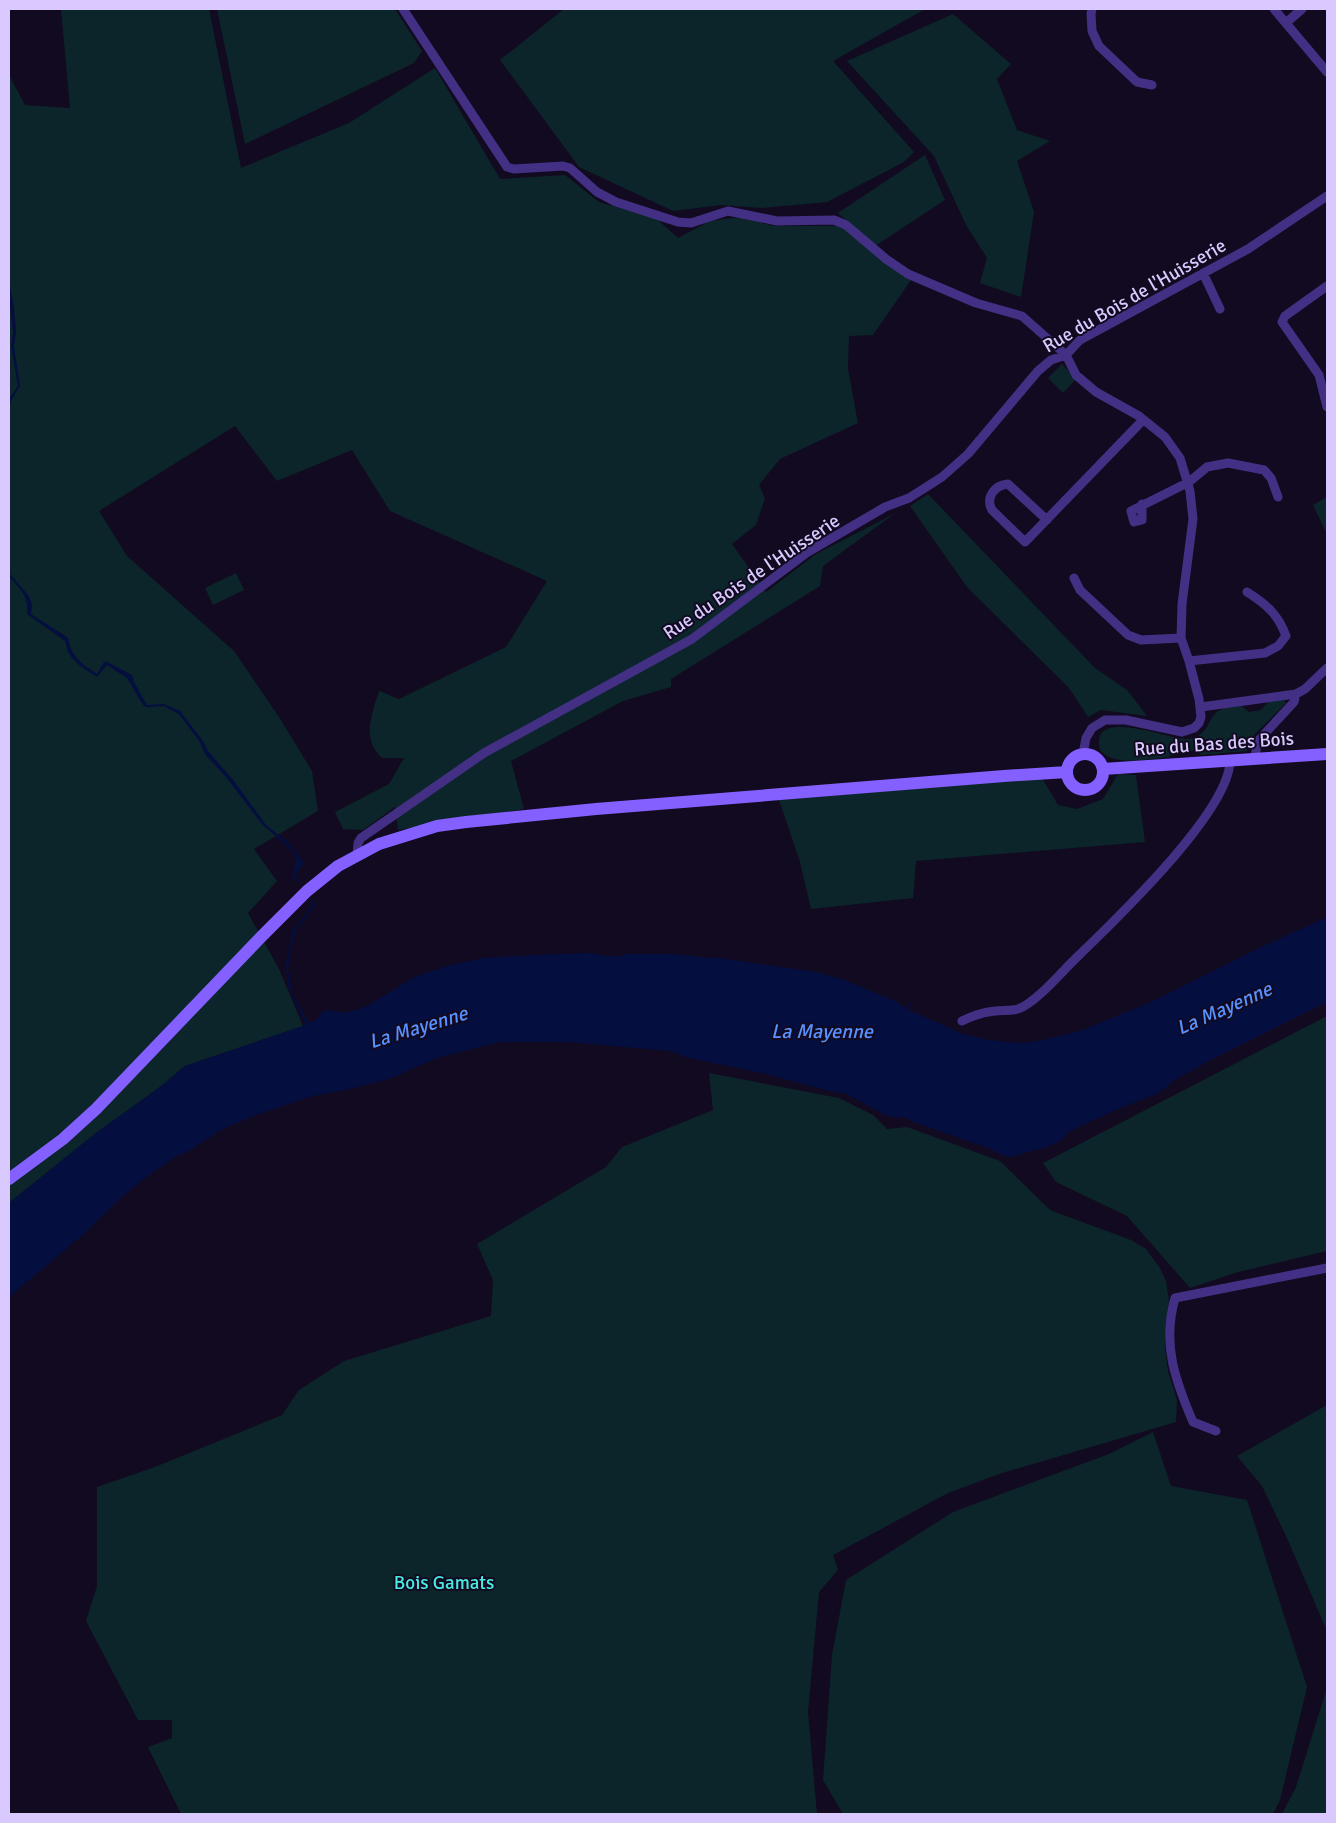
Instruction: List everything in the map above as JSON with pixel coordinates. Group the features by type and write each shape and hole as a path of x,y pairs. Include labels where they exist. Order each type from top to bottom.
{"main road":[{"path":"1083,754 1093,756 1103,769 1101,781 1092,789 1086,790 1075,787 1068,778 1067,772 1070,762 1083,754"},
{"name":"Rue du Bas des Bois","path":"1103,769 1327,754"},
{"path":"9,1179 81,1124 307,891 338,866 379,844 437,826 466,822 596,809 1067,772"}],"street":[{"path":"403,9 507,167 514,170 563,166 570,168 597,192 616,202 678,222 691,223 728,210 777,221 834,220 854,230 886,259 908,274 976,303 1022,316 1066,355 1076,375 1096,392 1143,420 1165,436 1180,458 1189,482 1193,519 1182,604 1181,638 1201,707 1201,716 1199,723 1194,728 1182,732 1126,720 1106,720 1092,728 1086,738 1083,754"},
{"path":"1092,9 1092,31 1099,46 1136,82 1152,85"},
{"path":"1274,9 1327,72"},
{"path":"1286,23 1302,9"},
{"name":"Rue du Bois de l'Huisserie","path":"357,855 358,843 361,838 484,753 692,639 808,552 886,507 908,498 942,477 968,454 1038,370 1051,360 1066,355 1080,340 1248,249 1327,196"},
{"path":"1202,273 1220,309"},
{"path":"1327,286 1285,316 1282,322 1319,376 1327,407"},
{"path":"1319,376 1327,370"},
{"path":"1047,520 1008,484 1002,485 989,499 992,510 1025,542 1047,520 1143,420"},
{"path":"1142,504 1189,482 1207,467 1228,463 1264,470 1271,478 1278,497"},
{"path":"1074,578 1080,590 1128,635 1141,640 1181,638"},
{"path":"1189,661 1266,653 1278,646 1286,636 1281,622 1266,604 1247,592"},
{"path":"1201,707 1296,694 1305,689 1327,668"},
{"path":"1255,759 1257,742 1294,702 1296,694"},
{"path":"962,1021 992,1011 1017,1009 1036,997 1109,926 1179,852 1201,823 1226,781 1230,761"},
{"path":"1216,1431 1193,1422 1179,1389 1169,1350 1171,1313 1175,1298 1327,1268"}],"green space":[{"path":"61,9 209,9 241,168 349,123 435,68 500,179 565,175 599,202 657,219 678,238 710,221 741,217 773,226 841,226 911,280 873,335 849,336 848,369 858,423 780,459 759,485 765,498 756,525 732,544 766,592 816,554 894,514 823,566 820,586 671,679 671,687 623,701 511,761 524,809 398,830 395,807 363,830 343,829 335,812 389,784 404,758 382,758 372,743 370,735 371,717 379,691 399,699 506,647 547,581 390,511 352,450 277,481 235,426 99,511 127,556 234,651 279,717 312,771 318,811 254,849 277,881 248,913 279,969 303,1026 185,1066 160,1087 96,1133 9,1203 9,75 25,105 70,108"},
{"path":"217,9 395,9 422,51 414,63 245,144"},
{"path":"564,9 925,9 833,61 914,152 904,162 827,202 762,208 721,205 673,211 579,167 500,60"},
{"path":"953,14 1011,64 997,79 1017,130 1050,141 1017,161 1034,212 1021,297 980,283 987,258 966,225 934,156 847,61"},
{"path":"925,155 945,200 875,246 838,213"},
{"path":"1062,364 1076,379 1063,393 1048,378"},
{"path":"928,494 1095,668 1127,690 1147,716 1101,710 1088,717 1069,688 967,587 910,506"},
{"path":"1327,497 1327,529 1325,530 1313,505"},
{"path":"236,573 244,590 213,605 205,588"},
{"path":"1283,700 1286,703 1251,738 1247,751 1201,755 1195,750 1168,757 1132,761 1114,759 1100,750 1100,737 1106,729 1118,727 1133,728 1178,738 1195,738 1204,731 1214,714 1220,710 1240,705 1249,712 1261,710 1269,701"},
{"path":"1118,774 1136,775 1145,842 916,861 913,898 811,909 800,862 779,800 1042,778 1058,805 1077,809 1103,799"},
{"path":"1327,1016 1327,1251 1238,1272 1190,1288 1127,1216 1056,1182 1043,1163"},
{"name":"Bois Gamats","path":"709,1073 839,1098 873,1115 887,1129 907,1127 1000,1161 1050,1210 1131,1240 1146,1249 1160,1268 1166,1281 1169,1301 1165,1349 1168,1371 1177,1400 1176,1422 1002,1473 948,1493 833,1555 838,1570 819,1592 808,1712 817,1814 181,1814 148,1747 172,1738 172,1720 138,1720 86,1621 97,1586 97,1487 155,1467 282,1415 299,1390 344,1361 491,1316 493,1280 477,1244 606,1167 622,1147 713,1110"},
{"path":"1327,1405 1327,1631 1287,1538 1262,1486 1237,1456"},
{"path":"1153,1432 1171,1486 1247,1500 1307,1687 1280,1800 1273,1814 843,1814 823,1780 832,1655 846,1580 953,1512 1109,1454"},
{"path":"1327,1688 1327,1814 1282,1814 1296,1787"}],"water":[{"path":"9,281 14,308 16,332 14,346 20,386 9,404 9,399 18,386 11,346 13,332"},
{"path":"9,573 29,596 32,605 31,614 67,637 73,653 82,663 97,674 104,662 107,662 132,675 147,705 164,704 180,711 203,741 208,751 234,781 266,825 290,844 304,863 295,875 301,881 298,882 292,876 296,860 293,851 262,824 226,777 205,754 200,742 179,714 164,706 146,707 143,705 127,678 107,665 97,677 79,665 68,652 65,641 27,614 25,597 9,576"},
{"name":"La Mayenne","path":"310,899 313,899 315,906 296,930 288,970 292,993 309,1023 317,1019 324,1010 345,1013 365,1007 416,976 483,958 590,953 606,956 674,954 720,958 816,972 845,980 899,1003 907,1009 913,1000 909,1010 963,1034 988,1040 1022,1043 1080,1031 1153,1001 1259,948 1327,917 1327,1002 1205,1063 1175,1080 1159,1093 1068,1132 1061,1140 1050,1146 1009,1157 911,1121 907,1117 899,1118 885,1115 847,1094 685,1057 670,1051 567,1042 500,1042 437,1058 389,1079 313,1096 253,1116 221,1130 189,1151 177,1156 145,1178 123,1196 85,1233 9,1297 9,1203 96,1133 160,1087 185,1066 306,1025 288,987 286,963 293,930 310,909 312,904"}]}
